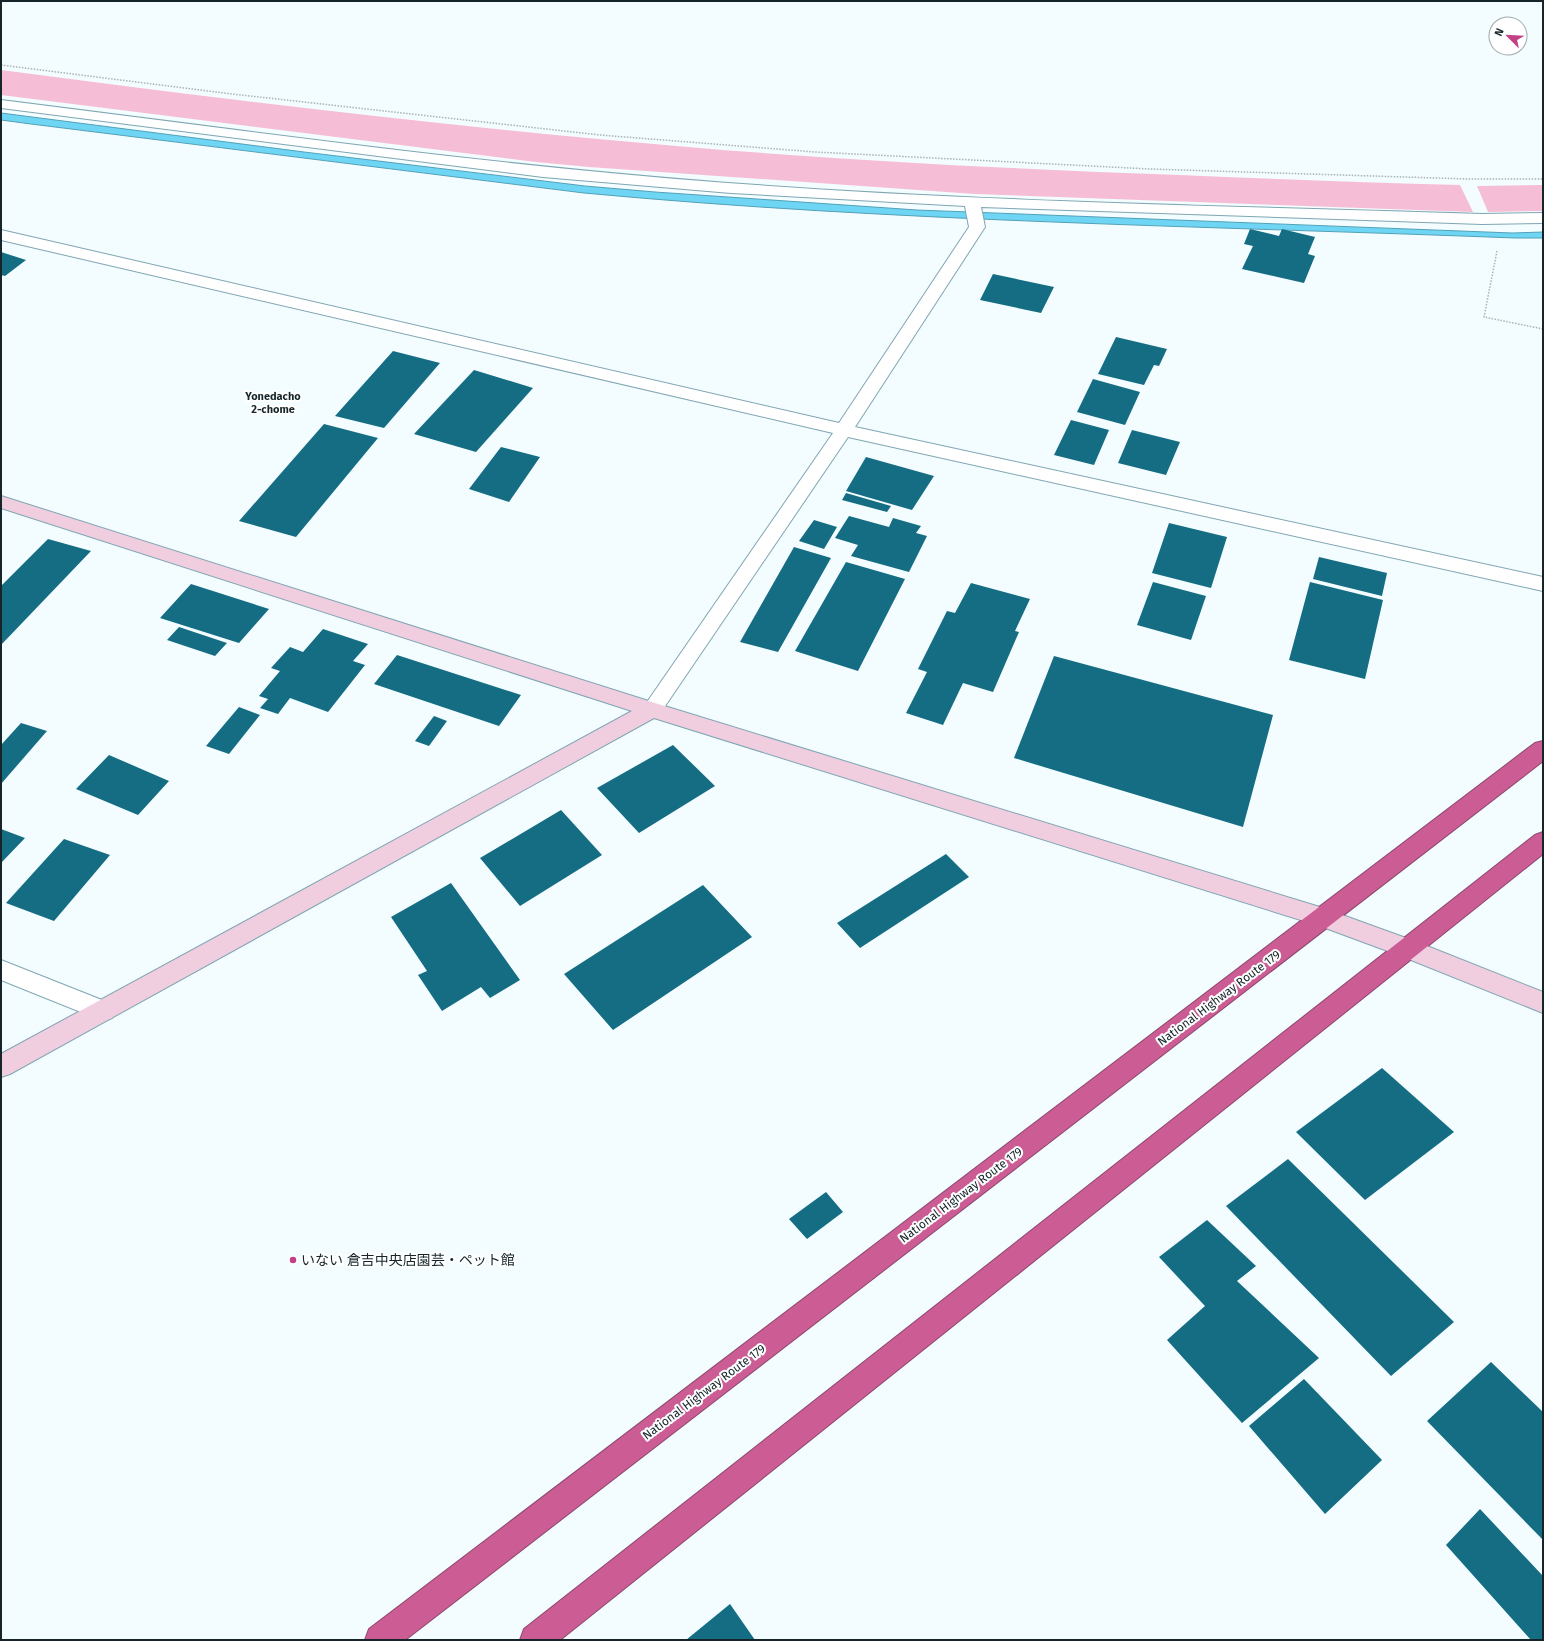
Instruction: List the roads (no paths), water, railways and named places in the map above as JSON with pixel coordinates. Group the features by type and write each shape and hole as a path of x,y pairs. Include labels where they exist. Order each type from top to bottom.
{"highway":[{"name":"National Highway Route 179","path":"380,1640 1543,749"},
{"path":"534,1640 1409,949 1543,841"}],"street":[{"path":"1,115 7,105 543,172 731,188 972,202 1494,219 1543,218"},
{"path":"1,1066 652,710 844,430 977,227 972,202"},
{"path":"1,235 844,430 1543,584"},
{"path":"1,502 652,710 1323,918 1409,949 1543,1003"},
{"path":"1,970 103,1011"}],"water":[{"path":"1,113 585,186 655,192 917,210 1512,233 1543,232 1543,238 1050,222 817,211 700,203 584,193 31,124 1,120"}],"place":[{"name":"いない 倉吉中央店園芸・ペット館","path":"293,1260"}],"district":[{"name":"Yonedacho 2-chome","path":"273,402"}]}
